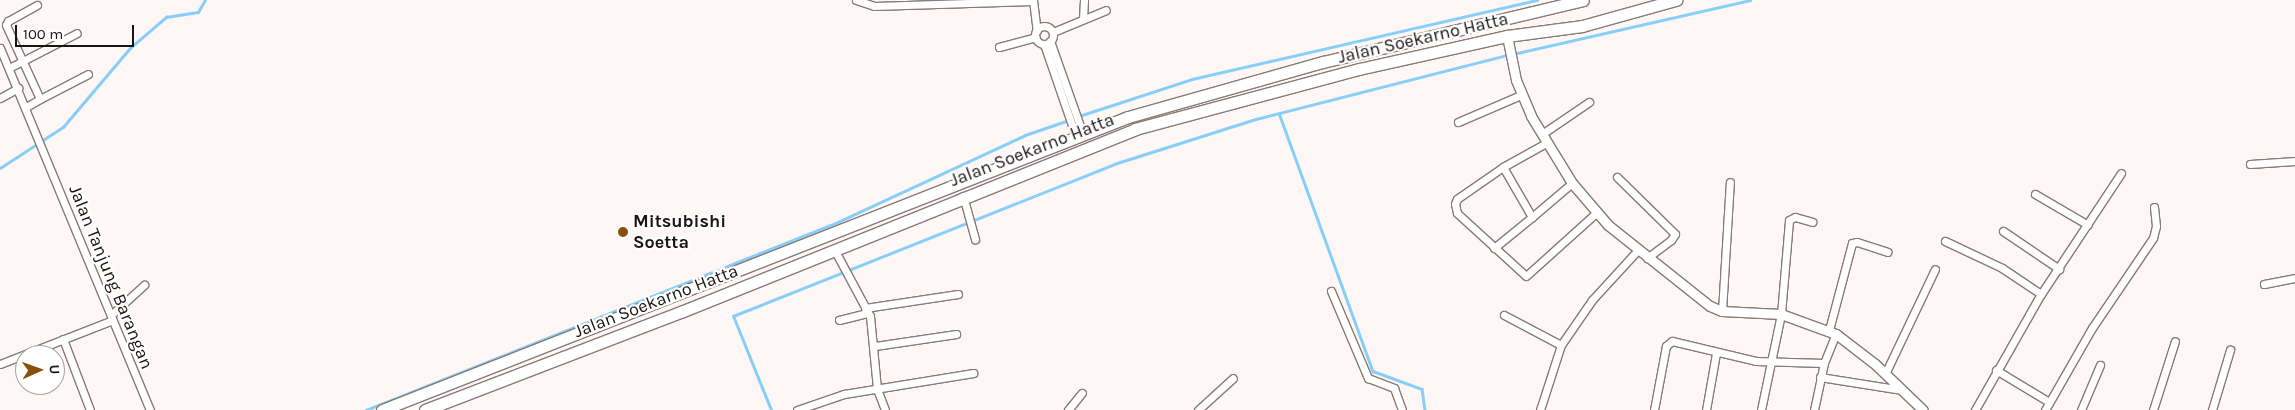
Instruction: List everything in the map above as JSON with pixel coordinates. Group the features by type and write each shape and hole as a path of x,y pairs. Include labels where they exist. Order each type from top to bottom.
{"highway":[{"name":"Jalan Soekarno Hatta","path":"382,410 1078,131 1208,93 1583,0"},
{"name":"Jalan Soekarno Hatta","path":"425,410 650,324 963,196 1136,129 1359,69 1582,26 1676,0"},
{"path":"1208,93 1212,107"}],"street":[{"path":"856,0 866,5 899,2 1033,1 1037,34 1047,42 1074,107 1078,131"},
{"path":"1083,19 1084,0"},
{"path":"37,5 6,23 40,99"},
{"path":"1078,131 1066,111 1047,42 1053,32 1106,10"},
{"path":"998,47 1037,34 1046,26 1053,32"},
{"path":"9,68 76,32"},
{"path":"1508,41 1521,95 1546,143 1572,183 1596,213 1637,251 1685,284 1701,300 1722,311 1782,314 1832,332 1885,374 1923,410"},
{"name":"Jalan Tanjung Barangan","path":"0,48 150,410"},
{"path":"26,107 88,74"},
{"path":"0,98 18,88"},
{"path":"1458,122 1521,95"},
{"path":"1542,134 1589,102"},
{"path":"1546,143 1503,167 1454,204 1457,213 1522,275 1528,276 1596,213"},
{"path":"2250,164 2295,161"},
{"path":"1503,167 1532,217"},
{"path":"1975,410 1996,370 2041,294 2121,173"},
{"path":"1617,178 1674,234 1672,240 1647,258"},
{"path":"1722,311 1730,182"},
{"path":"1494,248 1572,183"},
{"path":"2035,194 2088,225"},
{"path":"963,196 969,224 975,239"},
{"path":"2045,410 2092,328 2153,238 2156,226 2154,207"},
{"path":"1761,410 1782,314 1789,220 1795,217 1812,222"},
{"path":"2003,231 2059,269"},
{"path":"1945,241 2002,268 2041,294"},
{"path":"1814,410 1820,376 1852,243 1857,242 1887,252"},
{"path":"834,248 847,278 867,310 875,346 877,389 885,410"},
{"path":"1540,410 1561,345 1592,300 1637,251"},
{"path":"1885,374 1935,269"},
{"path":"2264,284 2295,278"},
{"path":"0,364 112,317 144,285"},
{"path":"1331,291 1368,378 1394,388 1402,410"},
{"path":"839,320 867,310 958,294"},
{"path":"1504,315 1561,345"},
{"path":"875,346 956,334"},
{"path":"63,339 90,410"},
{"path":"1654,410 1667,343 1677,341 1716,353 1771,363 1824,364"},
{"path":"2153,410 2175,341"},
{"path":"2212,410 2230,350"},
{"path":"1706,410 1716,353"},
{"path":"2081,410 2100,365"},
{"path":"1996,370 2049,402"},
{"path":"797,410 829,397 973,373"},
{"path":"1820,376 1902,390"},
{"path":"1198,410 1233,378"},
{"path":"1068,410 1082,393"}],"waterway":[{"path":"0,168 63,127 130,48 166,17 198,12 205,0"},
{"path":"1079,116 1192,79 1537,0"},
{"path":"1513,54 1750,0"},
{"path":"771,410 733,316 1114,164 1256,119 1508,55"},
{"path":"1279,113 1373,371 1422,389 1425,410"},
{"path":"366,410 838,222 1025,135 1069,120"}],"place":[{"name":"Mitsubishi Soetta","path":"623,232"}]}
